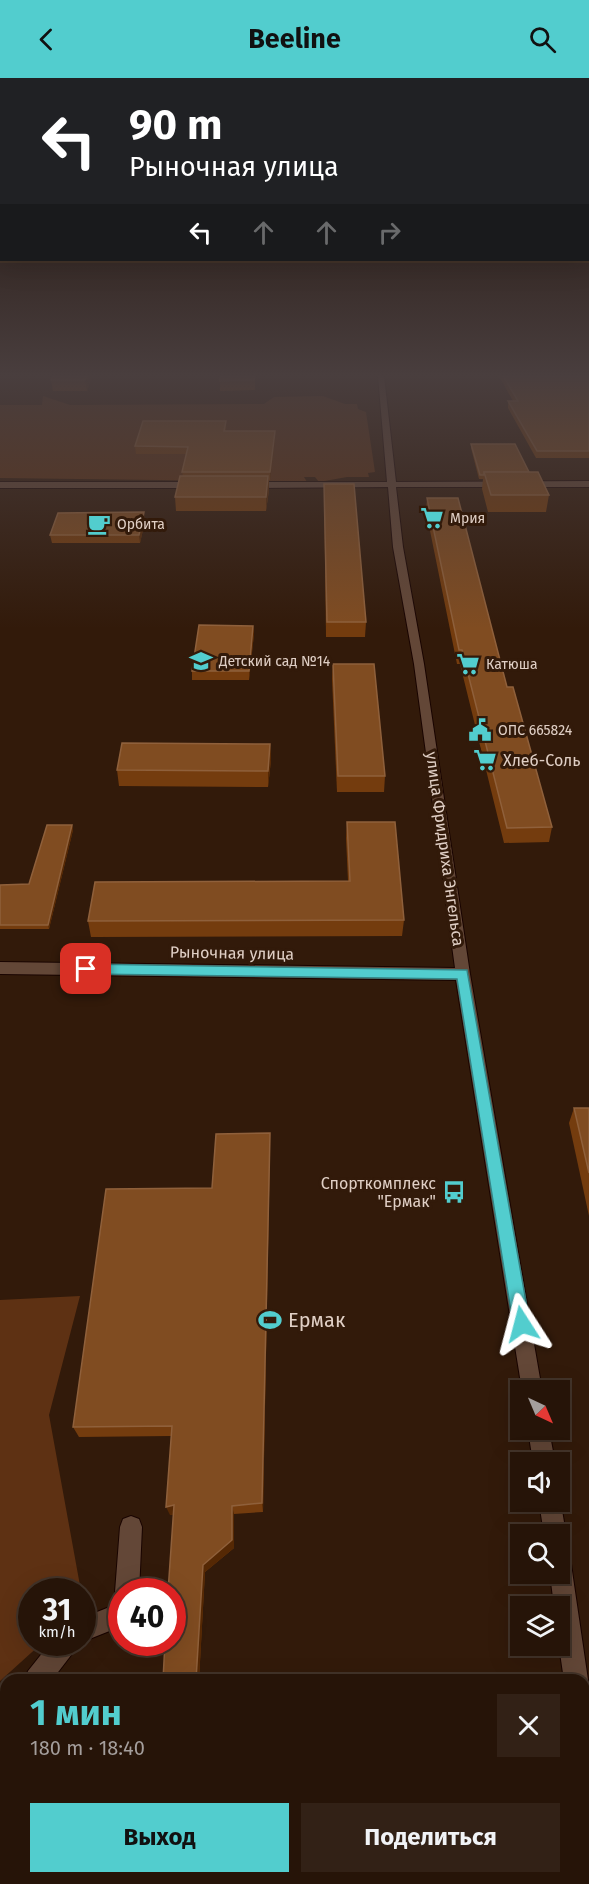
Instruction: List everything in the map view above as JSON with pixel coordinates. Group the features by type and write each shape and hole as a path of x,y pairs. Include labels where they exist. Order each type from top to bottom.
{"street":[{"name":"улица Фридриха Энгельса","path":"389,460 398,547 419,664 463,974 530,1380"},
{"path":"0,484 205,485"},
{"path":"240,485 589,484"},
{"name":"Рыночная улица","path":"0,968 463,974"},
{"path":"128,1578 131,1527"},
{"path":"563,1584 575,1674"},
{"path":"42,1674 56,1656"}],"shaded area":[{"path":"0,460 373,460 375,472 368,473 369,477 347,477 319,482 315,477 304,477 307,482 0,478"},
{"path":"80,1296 49,1415 79,1578 18,1578 18,1656 28,1656 8,1674 0,1674 0,1300"}],"building":[{"path":"185,460 271,460 270,472 182,472"},
{"path":"476,460 523,460 529,472 484,472 484,475 480,475"},
{"path":"484,472 538,472 549,495 491,495"},
{"path":"180,476 268,476 266,497 175,497"},
{"path":"324,484 354,484 366,622 327,622"},
{"path":"427,498 458,498 507,687 513,687 552,827 507,828 462,650 459,650"},
{"path":"144,512 139,535 50,535 58,513"},
{"path":"199,625 253,626 249,671 192,671"},
{"path":"333,664 374,664 385,776 338,776"},
{"path":"122,743 270,744 268,771 117,770"},
{"path":"347,822 395,822 404,920 88,921 95,882 350,881"},
{"path":"47,825 72,825 48,925 0,925 0,885 29,884"},
{"path":"574,1108 589,1108 589,1173"},
{"path":"270,1133 262,1503 232,1506 232,1540 203,1565 196,1674 163,1674 164,1656 186,1656 186,1578 169,1578 174,1505 166,1507 172,1426 73,1427 106,1189 212,1188 216,1134"}],"place":[{"name":"Мрия","path":"432,518"},
{"name":"Орбита","path":"99,524"},
{"name":"Детский сад №14","path":"201,661"},
{"name":"Катюша","path":"468,664"},
{"name":"ОПС 665824","path":"480,730"},
{"name":"Хлеб-Соль","path":"485,760"},
{"name":"Спорткомплекс \"Ермак\"","path":"454,1192"},
{"name":"Ермак","path":"270,1320"}],"route":[{"path":"86,969 463,974 522,1324"}]}
